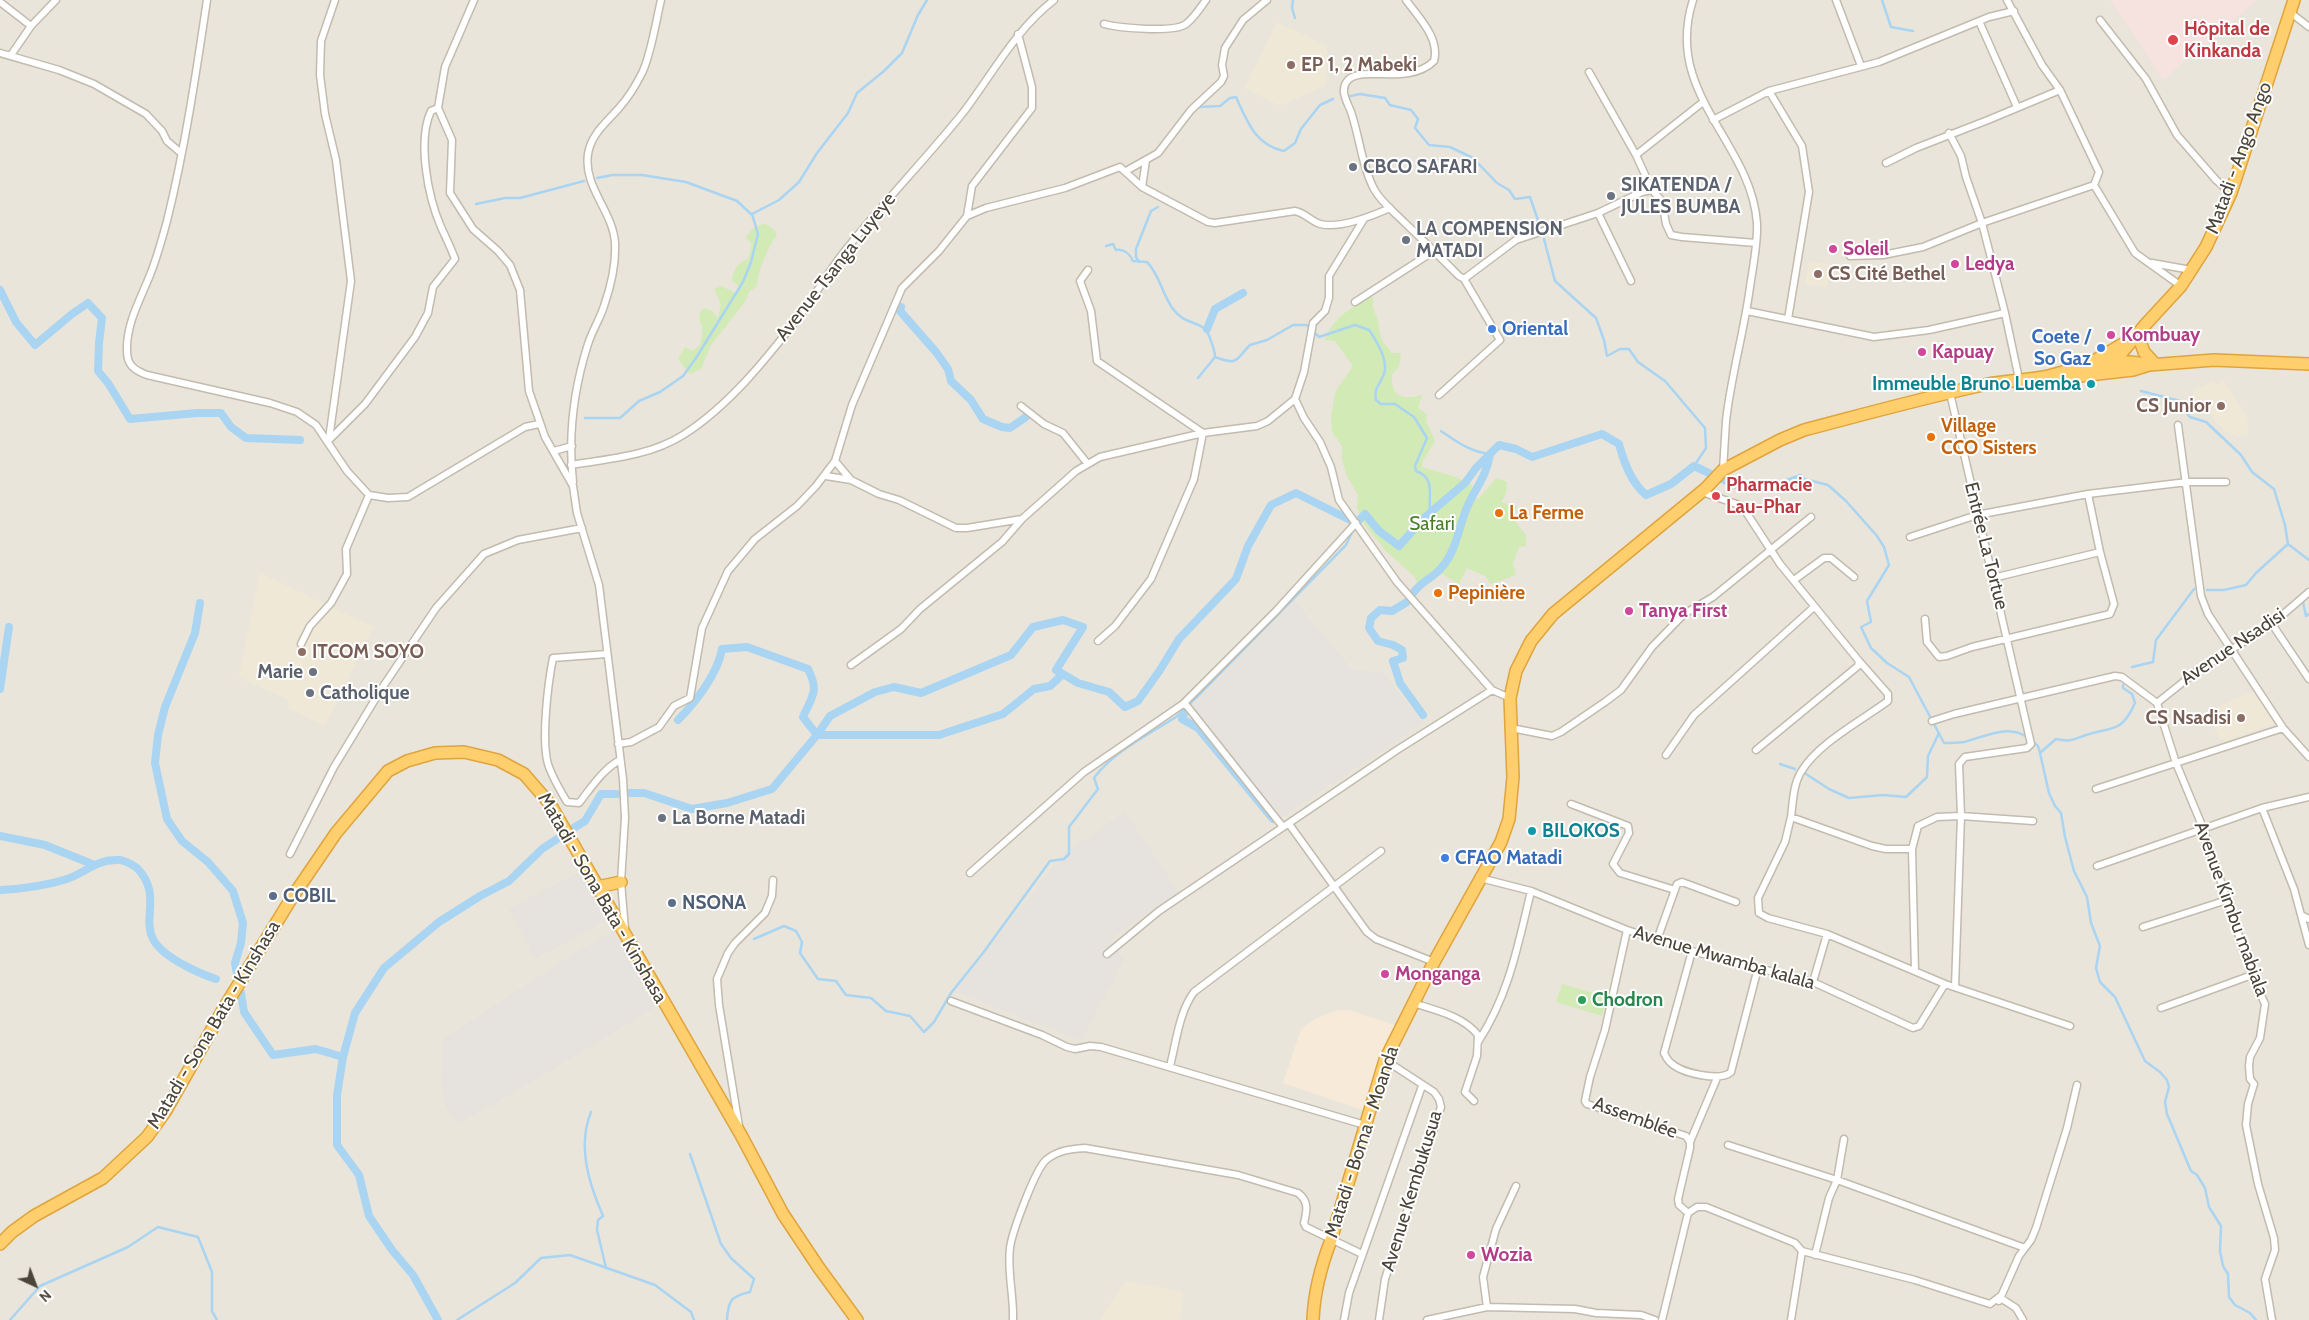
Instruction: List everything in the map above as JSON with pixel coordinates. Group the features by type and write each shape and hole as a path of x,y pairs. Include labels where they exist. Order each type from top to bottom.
{"highway":[{"name":"Matadi - Ango Ango","path":"2105,374 2181,286 2206,247 2230,193 2269,71 2291,14 2294,0"},
{"path":"2084,367 2138,335 2144,352 2152,364"},
{"name":"Matadi - Boma - Moanda","path":"1313,1320 1314,1300 1321,1266 1331,1240 1385,1060 1434,962 1501,842 1509,819 1513,777 1510,698 1516,671 1530,641 1553,614 1703,490 1723,470 1780,440 1804,430 1950,393 2019,379 2056,374 2068,369 2114,363 2141,362 2152,364 2236,360 2309,364"},
{"name":"Matadi - Boma - Moanda","path":"2056,374 2064,377 2105,374 2133,370 2152,364"},
{"name":"Matadi - Sona Bata - Kinshasa","path":"0,1244 12,1232 34,1216 103,1178 147,1137 165,1112 224,1008 286,906 336,833 388,772 407,761 435,753 464,752 498,760 524,774 550,804 625,933 652,984 741,1135 784,1214 819,1268 857,1320"},
{"path":"597,887 621,882"}],"street":[{"path":"11,54 31,26 56,0"},
{"path":"208,0 188,124 167,221 129,328 128,362 135,370 147,375 270,403 296,412 316,425 347,471 369,494 388,498 408,497 525,427 539,424"},
{"path":"328,441 351,280 337,168 324,114 320,74 321,41 335,0"},
{"path":"474,0 445,67 438,108 452,140 450,193 473,229 498,250 510,265 516,279 520,290 529,391 539,424 573,486"},
{"path":"625,933 621,882 625,818 620,760 598,585 577,513 571,466 578,377 589,342 604,307 612,276 615,243 611,223 589,175 588,154 596,133 620,107 643,71 661,0"},
{"name":"Avenue Tsanga Luyeye","path":"571,466 628,456 670,442 704,420 733,393 799,316 843,253 865,226 961,114 1018,34 1054,0"},
{"path":"1104,24 1134,29 1171,29 1184,26 1206,0"},
{"path":"1126,171 1158,153 1191,110 1222,82 1225,48 1243,20 1267,0"},
{"path":"1406,0 1432,36 1436,52 1434,61 1418,72 1393,76 1355,76 1348,79 1344,86 1343,94 1352,116 1370,180 1379,198 1464,279 1500,340 1439,395"},
{"path":"1693,0 1688,16 1687,43 1690,67 1703,102 1749,183 1757,222 1756,244 1746,311 1726,420 1723,470"},
{"path":"1836,0 1861,66"},
{"path":"2007,0 2042,65 2060,90 2099,172 2094,185"},
{"path":"0,2 31,26"},
{"path":"1713,120 1769,91 1879,62 1979,21 2014,11"},
{"path":"2291,14 2309,27"},
{"path":"2100,20 2146,79 2177,135 2216,180 2230,193"},
{"path":"1979,21 2017,107"},
{"path":"967,216 972,186 1032,108 1032,87 1018,34"},
{"path":"0,53 11,54 94,84 146,114 162,131 167,141 181,153"},
{"path":"1589,72 1636,155 1652,190 1662,201 1666,224 1674,236 1756,244"},
{"path":"1886,163 1950,133 1988,120 2060,90"},
{"path":"1769,91 1802,146 1809,192 1788,319"},
{"path":"1636,155 1703,102"},
{"path":"328,441 365,404 384,380 426,318 433,287 455,259 441,227 429,188 425,148 427,119 431,111 438,108"},
{"path":"1950,133 1961,156 1966,177 1982,223 2005,313 2019,379"},
{"path":"1142,187 1146,160"},
{"path":"618,744 631,742 659,727 674,706 690,698 702,628 728,571 755,539 797,506 826,476 835,462 852,405 898,295 902,288 939,251 967,216 986,208 1065,188 1120,167 1142,187 1215,224 1295,211 1303,213 1321,224 1364,219 1390,208"},
{"path":"1850,256 1883,255 1923,247 1982,223 2094,185"},
{"path":"2094,185 2129,245 2140,258 2150,263 2181,286"},
{"path":"1464,279 1516,240 1598,213 1642,192 1652,190"},
{"path":"1598,213 1631,281"},
{"path":"851,665 858,658 884,643 901,629 920,609 1002,542 1022,519 1087,463 1100,456 1203,434 1256,426 1268,421 1295,399 1304,372 1313,323 1325,311 1329,298 1329,276 1364,219"},
{"path":"1354,302 1434,251"},
{"path":"2150,263 2192,270"},
{"path":"1088,270 1080,281 1091,311 1098,361 1203,434"},
{"path":"1746,311 1874,337 1929,330 2005,313"},
{"name":"Entrée La Tortue","path":"1950,393 1977,515 2008,638 2020,700 2030,733 2030,746 2027,748 1962,758 1958,764 1961,816"},
{"path":"1295,399 1332,467 1339,500 1397,582 1492,690 1510,698"},
{"path":"1021,406 1044,424 1063,433 1087,463"},
{"path":"2178,424 2201,596 2208,614 2283,728 2309,757"},
{"path":"1098,640 1115,626 1151,579 1194,479 1203,434"},
{"path":"554,451 572,446"},
{"path":"835,462 851,480"},
{"path":"826,476 851,480 879,494 899,500 956,528 1022,519"},
{"path":"1910,537 1977,515 2088,494 2187,482 2226,482"},
{"path":"1703,490 1742,506 1771,550 1814,607 1888,694 1888,701 1837,736 1800,773 1794,789 1791,817 1785,842 1758,898 1759,913 1768,918 1827,934 1945,984 2070,1026"},
{"path":"301,644 310,626 331,603 347,574 346,549 369,494"},
{"path":"1925,619 1927,642 1939,657 1972,647 2110,614 2114,604 2100,552 2088,494"},
{"path":"1511,728 1552,736 1589,713 1621,690 1652,647 1684,614 1714,597 1811,517"},
{"path":"970,874 1084,772 1183,704 1276,611 1356,523"},
{"path":"290,854 334,767 382,688 436,608 484,554 518,540 582,528"},
{"path":"1993,578 2100,552"},
{"path":"1794,580 1824,558 1831,558 1854,576"},
{"name":"Avenue Nsadisi","path":"2158,703 2197,671 2272,624 2309,592"},
{"path":"1666,755 1694,715 1814,607"},
{"path":"2272,624 2309,679"},
{"path":"607,654 554,658 548,681 547,762 567,802 579,803 613,763 620,760"},
{"path":"1756,750 1858,666 1860,661"},
{"path":"1932,721 1954,714 2020,700 2115,676 2122,677 2158,703"},
{"path":"1107,954 1159,911 1492,690"},
{"name":"Avenue Kimbu mabiala","path":"2158,703 2176,763 2203,828 2252,975 2265,1004 2260,1038 2250,1057 2248,1066 2250,1079 2254,1084 2248,1104 2246,1124 2260,1192 2274,1238 2275,1250 2265,1279 2272,1320"},
{"path":"1183,704 1187,706 1286,825 1367,932 1376,940 1434,962"},
{"path":"2096,789 2283,728"},
{"path":"2097,866 2262,808 2309,797"},
{"path":"1571,804 1628,826 1629,832 1613,864 1620,873 1675,890"},
{"path":"2262,808 2294,889 2309,945"},
{"path":"1955,987 1961,816"},
{"path":"1915,971 1912,849 1918,826 1937,817 1961,816 2033,821"},
{"path":"1791,817 1872,846 1886,849 1912,849"},
{"path":"1170,1066 1183,1014 1188,999 1194,992 1381,851"},
{"name":"Avenue Mwamba kalala","path":"1480,878 1531,891 1627,930 1692,951 1813,982 1912,1028 1919,1026 1945,984"},
{"path":"741,1135 719,1005 717,979 728,953 735,943 765,913 772,896 773,880"},
{"path":"1657,940 1677,884 1682,882 1736,902"},
{"path":"1478,1042 1493,1019 1504,994 1531,891"},
{"path":"2144,927 2227,900"},
{"path":"2301,915 2309,919"},
{"name":"Assemblée","path":"1627,930 1605,1030 1590,1077 1585,1101 1587,1104 1686,1136 1690,1142 1678,1199 1679,1206 1688,1213"},
{"path":"1813,982 1827,934"},
{"path":"1692,951 1664,1053 1670,1063 1677,1068 1717,1078 1727,1076 1731,1072 1758,968"},
{"path":"2161,1008 2252,975"},
{"path":"951,1001 1042,1035 1067,1047 1075,1049 1090,1046 1101,1047 1365,1125"},
{"path":"1413,1003 1452,1016 1478,1035 1476,1056 1464,1092 1474,1101"},
{"name":"Avenue Kembukusua","path":"1379,1320 1385,1279 1441,1107 1439,1099 1434,1092 1422,1086 1385,1060"},
{"path":"1690,1142 1717,1078"},
{"path":"1662,1320 1688,1213 1697,1207 1706,1207 1795,1243 1802,1251 1915,1280 1990,1304 2000,1298 2019,1256 2036,1228 2067,1128 2077,1085"},
{"path":"1344,1320 1349,1293 1362,1254 1422,1086"},
{"path":"1815,1255 1829,1198 1837,1180 1844,1139"},
{"path":"1728,1145 1837,1180 2025,1248"},
{"path":"1013,1320 1010,1257 1013,1235 1038,1171 1046,1160 1065,1149 1085,1148 1238,1174 1298,1193 1305,1198 1307,1204 1304,1223 1331,1240 1362,1254"},
{"path":"1487,1307 1483,1277 1496,1229 1516,1186"},
{"path":"1792,1320 1802,1251"},
{"path":"2000,1298 2016,1308 2023,1320"},
{"path":"1427,1320 1487,1307 1575,1309 1596,1313 1641,1315 1655,1320"}],"shaded area":[{"path":"0,0 2309,0 2309,1320 0,1320"},
{"name":"Hôpital de Kinkanda","path":"2110,0 2257,0 2163,80"},
{"name":"EP 1, 2 Mabeki","path":"1277,22 1327,46 1326,85 1280,106 1245,88"},
{"name":"CS Cité Bethel","path":"1809,261 1831,264 1827,287 1805,284"},
{"name":"CS Junior","path":"2223,379 2247,416 2248,434 2238,437 2225,431 2192,395 2194,389 2214,381 2216,386"},
{"name":"ITCOM SOYO","path":"260,573 373,627 325,726 289,709 288,700 239,677"},
{"path":"1295,601 1352,670 1382,672 1423,723 1281,818 1193,706"},
{"name":"CS Nsadisi","path":"2261,688 2268,700 2265,703 2269,713 2271,713 2277,723 2225,741 2220,739 2206,712"},
{"path":"1125,812 1179,893 1110,939 1124,960 1081,1041 955,991 1065,853"},
{"path":"585,869 610,919 535,959 509,909"},
{"path":"615,931 627,946 657,1006 537,1079 458,1124 445,1106 441,1082 443,1039 583,948"},
{"path":"1338,1010 1349,1010 1395,1025 1365,1111 1283,1083 1301,1029 1316,1018"},
{"path":"1126,1281 1183,1292 1180,1320 1099,1320"}],"green space":[{"path":"765,223 777,234 761,266 757,286 749,292 745,302 711,345 701,369 690,374 678,359 685,347 692,351 700,345 702,327 699,318 700,313 704,308 712,311 718,318 721,304 714,289 721,286 736,293 738,285 732,281 733,273 738,265 748,259 752,244 746,238 752,229"},
{"name":"Safari","path":"1372,296 1373,308 1383,342 1393,353 1401,353 1399,367 1392,374 1393,388 1396,393 1403,397 1422,395 1418,408 1427,414 1426,421 1435,441 1423,461 1422,467 1453,476 1471,484 1478,500 1496,478 1507,482 1506,494 1501,502 1517,507 1513,519 1526,535 1526,546 1519,547 1513,563 1516,575 1491,584 1485,576 1467,568 1459,584 1442,574 1427,583 1421,590 1414,576 1385,550 1365,525 1357,508 1358,495 1347,476 1342,460 1342,446 1332,432 1331,417 1335,392 1353,366 1335,341 1325,340 1332,325 1338,319 1350,309"},
{"name":"Chodron","path":"1562,984 1608,997 1602,1016 1556,1002"}],"waterway":[{"path":"585,418 620,418 639,401 660,392 683,376 743,282 751,262 758,234 752,214 779,200 799,182 817,153 848,113 857,93 902,53 918,15 927,0"},
{"path":"1293,0 1292,8 1295,18"},
{"path":"1882,0 1891,27 1913,31"},
{"path":"1346,97 1360,94 1385,98 1390,105 1411,110 1418,119 1415,128 1429,145 1450,147 1473,158 1497,183 1509,190 1515,199 1530,197 1540,226"},
{"path":"1199,107 1220,106 1230,98 1236,97 1248,123 1259,138 1274,148 1284,151 1295,143 1301,129 1320,105 1333,99"},
{"path":"597,178 612,175 642,175 686,182 737,201 751,214"},
{"path":"476,204 505,198 520,198 584,181"},
{"path":"1139,262 1136,257 1136,249 1151,211 1158,207"},
{"path":"1544,239 1555,281 1596,318 1604,340 1607,356 1620,349 1629,349 1638,362 1665,381 1705,428 1706,448 1694,466"},
{"path":"1106,246 1113,244 1116,250 1126,252 1133,261 1147,262 1178,315 1199,325 1207,332 1215,357"},
{"path":"0,290 16,322 35,345 88,303 102,318 98,371 108,383 130,419 197,413 221,413 231,427 246,438 300,440"},
{"path":"1207,329 1215,309 1243,293"},
{"path":"901,307 900,311 936,352 948,369 951,381 971,400 983,419 1002,427 1010,428 1026,417"},
{"path":"1198,378 1215,357 1228,361 1236,360 1250,345 1267,340 1293,325 1307,325 1319,337 1355,325 1369,330 1380,349 1385,365 1384,374 1376,391 1376,400 1381,404 1395,404 1414,417 1427,438 1415,466 1416,471 1422,474 1429,483 1430,513"},
{"path":"2141,391 2180,401 2183,409 2190,417 2206,422 2241,455 2252,472 2274,489 2285,525 2288,544 2256,573 2246,585 2224,590 2207,590"},
{"path":"1441,431 1470,448 1490,454"},
{"path":"630,793 644,793 692,809 727,803 772,789 817,735 830,716 875,692 894,687 921,693 1011,655 1033,627 1063,620 1083,627 1056,670 1078,683 1109,692 1125,707 1138,701 1179,639 1236,579 1248,546 1271,505 1296,493 1356,523 1365,514 1379,531 1399,546 1424,518 1465,483 1476,468 1499,445 1516,449 1532,457 1602,434 1619,444 1629,472 1636,484 1646,495 1671,484 1694,466 1723,480 1757,489 1769,488 1800,478"},
{"path":"1414,592 1420,585 1439,571 1451,554 1466,510 1486,470 1490,454"},
{"path":"1800,478 1828,485 1846,501 1877,536 1884,547 1889,565 1867,601 1871,622 1861,627 1871,648 1887,663 1909,677 1944,743 1964,742 2005,731 2021,734 2028,738"},
{"path":"754,939 784,926 796,931 802,942 800,953 818,979 836,981 846,995 871,998 886,1011 910,1016 924,1032 934,1022 951,993 983,953 1050,861 1064,859 1069,854 1069,827 1098,789 1094,778 1102,768 1121,752 1181,713 1346,545 1354,528"},
{"path":"2288,544 2309,560"},
{"path":"2132,667 2153,662 2156,640 2194,589"},
{"path":"1407,602 1392,611 1380,610 1371,618 1369,628 1378,641 1393,645 1402,650 1403,658 1393,661 1400,683 1423,715"},
{"path":"2303,602 2306,616 2309,614"},
{"path":"200,603 195,633 165,707 158,735 155,763 167,819 182,841 208,862 233,891 243,923 241,943 235,963 237,974"},
{"path":"0,689 9,627"},
{"path":"678,720 705,687 716,668 722,649 747,647 808,669 814,688 812,698 803,717 817,735 939,735 1003,714 1034,689 1050,686 1063,674"},
{"path":"2041,752 2056,739 2071,740 2110,729 2125,720 2135,703 2132,694 2123,688 2123,685"},
{"path":"1187,706 1182,719 1198,728 1273,819"},
{"path":"1806,774 1829,789 1849,798 1883,795 1906,797 1927,777 1928,756 1939,733"},
{"path":"2032,741 2038,746 2049,793 2055,806 2061,813 2074,871 2087,897 2091,923 2100,946 2096,968 2100,982 2115,997 2145,1061 2167,1080 2169,1087 2165,1102 2167,1114 2191,1171 2197,1175 2205,1188 2209,1207 2221,1226 2220,1251 2223,1266 2228,1274 2229,1297 2235,1305 2250,1313 2256,1320"},
{"path":"1780,764 1795,769"},
{"path":"572,829 585,821 601,794 617,794"},
{"path":"0,836 45,845 92,864"},
{"path":"438,1320 413,1275 392,1250 369,1216 359,1175 337,1145 337,1095 343,1057 355,1013 384,968 439,922 480,896 509,881 542,849 560,837"},
{"path":"0,890 59,881 102,862 118,860 127,862 137,868 148,887 150,896 150,931 158,946 181,964 216,979"},
{"path":"241,993 244,1012 273,1055 316,1049 343,1057"},
{"path":"591,1112 585,1138 586,1165 593,1191 603,1216 598,1220 597,1230 606,1268"},
{"path":"690,1154 721,1244 731,1258 754,1279 750,1292 739,1295 732,1300 728,1308 727,1320"},
{"path":"10,1320 40,1286 128,1247 158,1227 198,1237 212,1272 212,1311 217,1320"},
{"path":"457,1320 515,1283 541,1258 570,1255 655,1285 691,1312 694,1320"}],"place":[{"name":"Hôpital de Kinkanda","path":"2173,40"},
{"name":"EP 1, 2 Mabeki","path":"1291,65"},
{"name":"CBCO SAFARI","path":"1353,167"},
{"name":"SIKATENDA / JULES BUMBA","path":"1611,196"},
{"name":"LA COMPENSION MATADI","path":"1406,240"},
{"name":"Soleil","path":"1833,249"},
{"name":"Ledya","path":"1955,264"},
{"name":"CS Cité Bethel","path":"1818,274"},
{"name":"Oriental","path":"1492,329"},
{"name":"Kombuay","path":"2111,335"},
{"name":"Coete / So Gaz","path":"2101,348"},
{"name":"Kapuay","path":"1922,352"},
{"name":"Immeuble Bruno Luemba","path":"2091,384"},
{"name":"CS Junior","path":"2221,406"},
{"name":"Village CCO Sisters","path":"1931,437"},
{"name":"Pharmacie Lau-Phar","path":"1716,496"},
{"name":"La Ferme","path":"1499,513"},
{"name":"Pepinière","path":"1438,593"},
{"name":"Tanya First","path":"1629,611"},
{"name":"ITCOM SOYO","path":"302,652"},
{"name":"Marie","path":"313,672"},
{"name":"Catholique","path":"310,693"},
{"name":"CS Nsadisi","path":"2241,718"},
{"name":"La Borne Matadi","path":"662,818"},
{"name":"BILOKOS","path":"1532,831"},
{"name":"CFAO Matadi","path":"1445,858"},
{"name":"COBIL","path":"273,896"},
{"name":"NSONA","path":"672,903"},
{"name":"Monganga","path":"1385,974"},
{"name":"Chodron","path":"1582,1000"},
{"name":"Wozia","path":"1471,1255"}]}
